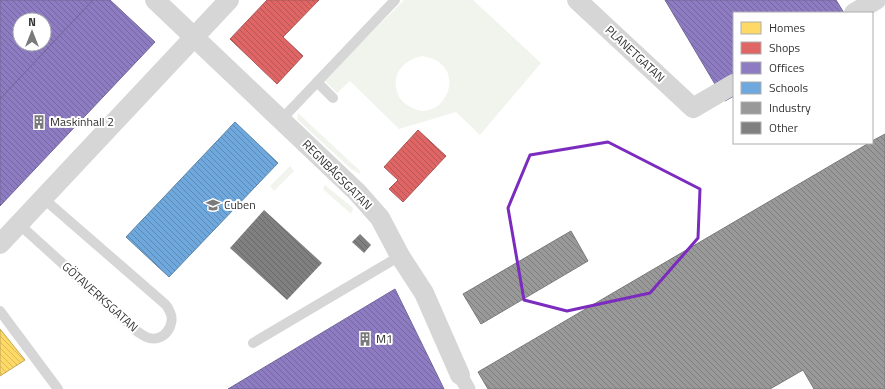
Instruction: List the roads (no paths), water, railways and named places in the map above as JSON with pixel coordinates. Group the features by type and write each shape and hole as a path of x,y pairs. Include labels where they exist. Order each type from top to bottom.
{"street":[{"name":"REGNBÅGSGATAN","path":"155,0 357,192 380,218 400,256 424,293 464,382"},
{"path":"0,244 20,225 229,0"},
{"name":"PLANETGATAN","path":"577,0 693,108 733,85"},
{"path":"856,12 876,0"}],"lane":[{"path":"281,120 394,0"},
{"path":"317,82 333,98"},
{"name":"GÖTAVERKSGATAN","path":"20,225 138,332 150,338 162,337 169,331 172,320 170,312 165,304 44,199"},
{"path":"253,343 400,256"},
{"path":"0,311 58,389"}],"place":[{"name":"Maskinhall 2","path":"39,122"},
{"name":"Cuben","path":"213,205"},
{"name":"M1","path":"365,339"}]}
